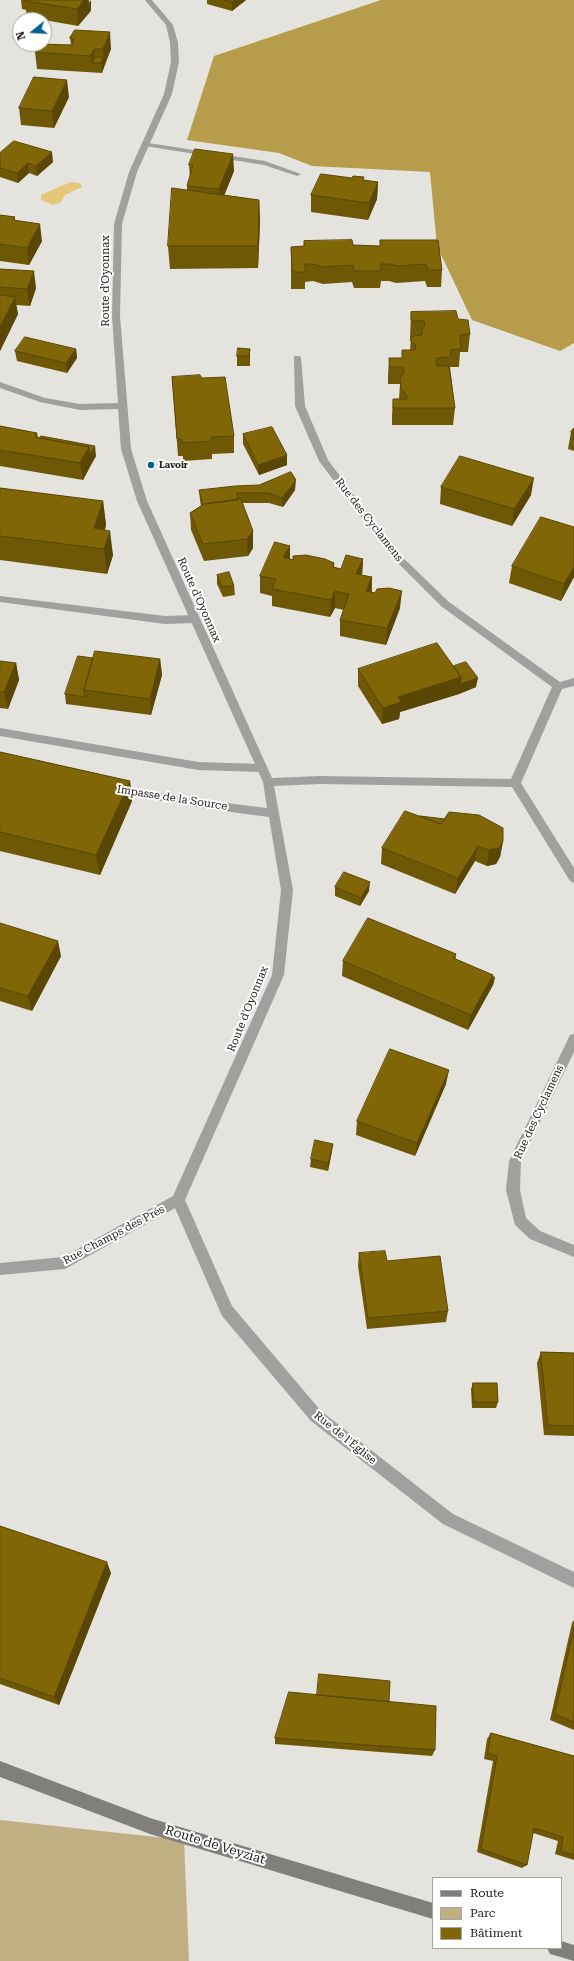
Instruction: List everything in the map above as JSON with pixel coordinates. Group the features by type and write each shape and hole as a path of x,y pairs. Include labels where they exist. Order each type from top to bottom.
{"street":[{"name":"Route d'Oyonnax","path":"148,0 169,25 174,43 175,62 168,94 133,172 118,224 116,316 126,448 142,501 268,782 287,890 278,975 178,1200"},
{"path":"145,144 265,162 297,174"},
{"name":"Rue des Cyclamens","path":"297,358 300,406 324,461 393,553 445,604 558,686"},
{"path":"0,385 43,400 80,407 123,406"},
{"path":"0,599 165,620 194,619"},
{"path":"515,783 558,686 574,682"},
{"path":"0,732 198,766 261,768"},
{"path":"268,782 320,780 515,783"},
{"path":"515,783 574,878"},
{"name":"Impasse de la Source","path":"100,786 201,804 274,813"},
{"name":"Rue des Cyclamens","path":"574,1039 515,1161 513,1190 520,1221 535,1235 574,1250"},
{"name":"Rue Champs des Prés","path":"0,1269 65,1263 178,1200"},
{"name":"Rue de l'Église","path":"178,1200 227,1311 316,1416 448,1519 574,1580"},
{"name":"Route de Veyziat","path":"0,1768 150,1826 432,1911"},
{"path":"559,1949 574,1954"}],"green space":[{"path":"0,1820 184,1840 189,1961 0,1961"}],"shaded area":[{"path":"381,0 574,0 574,343 560,351 472,320 437,246 430,172 312,166 279,153 187,140 214,56"},
{"path":"71,182 80,183 82,187 65,195 61,202 53,205 41,200 41,195"}],"building":[{"path":"25,0 84,0 77,9"},
{"path":"75,30 110,32 103,49 94,49 91,56 35,52 52,52 52,44 72,45 74,39 70,38"},
{"path":"95,57 103,57 101,63 92,63"},
{"path":"34,77 67,80 52,111 19,108"},
{"path":"14,141 52,152 36,166 28,163 17,173 0,168 0,153"},
{"path":"195,149 233,154 219,189 187,186 193,165 189,165"},
{"path":"321,174 352,178 353,176 364,177 363,180 378,182 369,203 311,195"},
{"path":"172,188 259,200 258,246 168,246"},
{"path":"0,215 15,217 13,220 40,224 27,248 0,244"},
{"path":"352,240 353,245 380,246 380,240 438,240 442,270 428,270 426,264 397,266 380,264 381,271 354,271 353,265 323,267 313,264 305,264 305,272 292,272 291,247 304,246 304,241"},
{"path":"0,269 34,271 27,289 0,287"},
{"path":"0,295 15,297 0,327"},
{"path":"456,311 458,319 468,320 470,334 460,335 461,349 451,350 450,357 436,358 437,366 449,366 455,408 393,408 393,399 407,399 407,395 401,389 400,379 404,372 403,367 390,367 389,358 402,358 402,350 415,350 416,345 410,340 412,336 422,335 422,330 425,325 424,321 411,320 411,312"},
{"path":"25,337 76,349 66,363 15,351"},
{"path":"238,348 250,349 249,356 237,356"},
{"path":"200,375 202,378 225,377 234,436 211,437 212,441 182,443 182,439 177,439 172,377"},
{"path":"0,426 37,433 35,437 89,447 80,463 0,450"},
{"path":"272,427 287,455 258,465 243,434"},
{"path":"41,436 95,446 90,454 89,447 40,438"},
{"path":"460,456 534,478 514,509 441,487"},
{"path":"291,472 296,480 282,498 269,493 237,493 238,500 203,505 199,490 259,485"},
{"path":"0,488 103,501 94,528 110,531 104,549 0,536"},
{"path":"241,499 253,531 247,539 203,544 190,513 204,504"},
{"path":"541,517 574,527 574,566 564,584 512,566"},
{"path":"275,542 290,546 283,557 293,560 293,556 306,555 325,559 334,563 333,567 341,569 346,555 363,559 356,574 372,577 366,591 375,593 377,589 389,588 402,591 387,628 340,620 349,594 335,591 331,600 272,589 276,579 260,576"},
{"path":"229,572 234,586 222,587 217,575"},
{"path":"437,643 461,677 398,697 401,702 383,708 358,669"},
{"path":"95,651 160,659 150,699 84,690"},
{"path":"78,656 93,658 84,690 85,697 65,694"},
{"path":"0,661 16,663 4,692 0,692"},
{"path":"466,662 478,678 460,684 461,677 454,666"},
{"path":"0,752 130,781 96,855 0,832"},
{"path":"405,811 441,824 449,812 479,815 503,828 503,841 499,848 489,850 478,846 458,878 382,848"},
{"path":"420,816 445,819 441,824"},
{"path":"344,872 370,882 361,898 335,887"},
{"path":"368,918 456,954 453,958 493,975 471,1015 343,961"},
{"path":"0,923 58,941 28,996 0,988"},
{"path":"390,1049 449,1070 417,1143 357,1121"},
{"path":"315,1140 333,1144 328,1163 311,1159"},
{"path":"385,1251 387,1261 440,1256 448,1311 368,1318 359,1253"},
{"path":"541,1352 574,1353 574,1426 548,1425"},
{"path":"473,1383 497,1383 498,1402 474,1402"},
{"path":"0,1526 107,1562 54,1697 0,1678"},
{"path":"574,1628 574,1722 555,1714"},
{"path":"319,1674 390,1681 389,1702 317,1695"},
{"path":"289,1692 436,1706 435,1750 275,1738"},
{"path":"491,1733 574,1756 574,1855 561,1851 563,1837 534,1828 527,1865 481,1849 497,1756 488,1753"}],"place":[{"name":"Lavoir","path":"151,465"}]}
